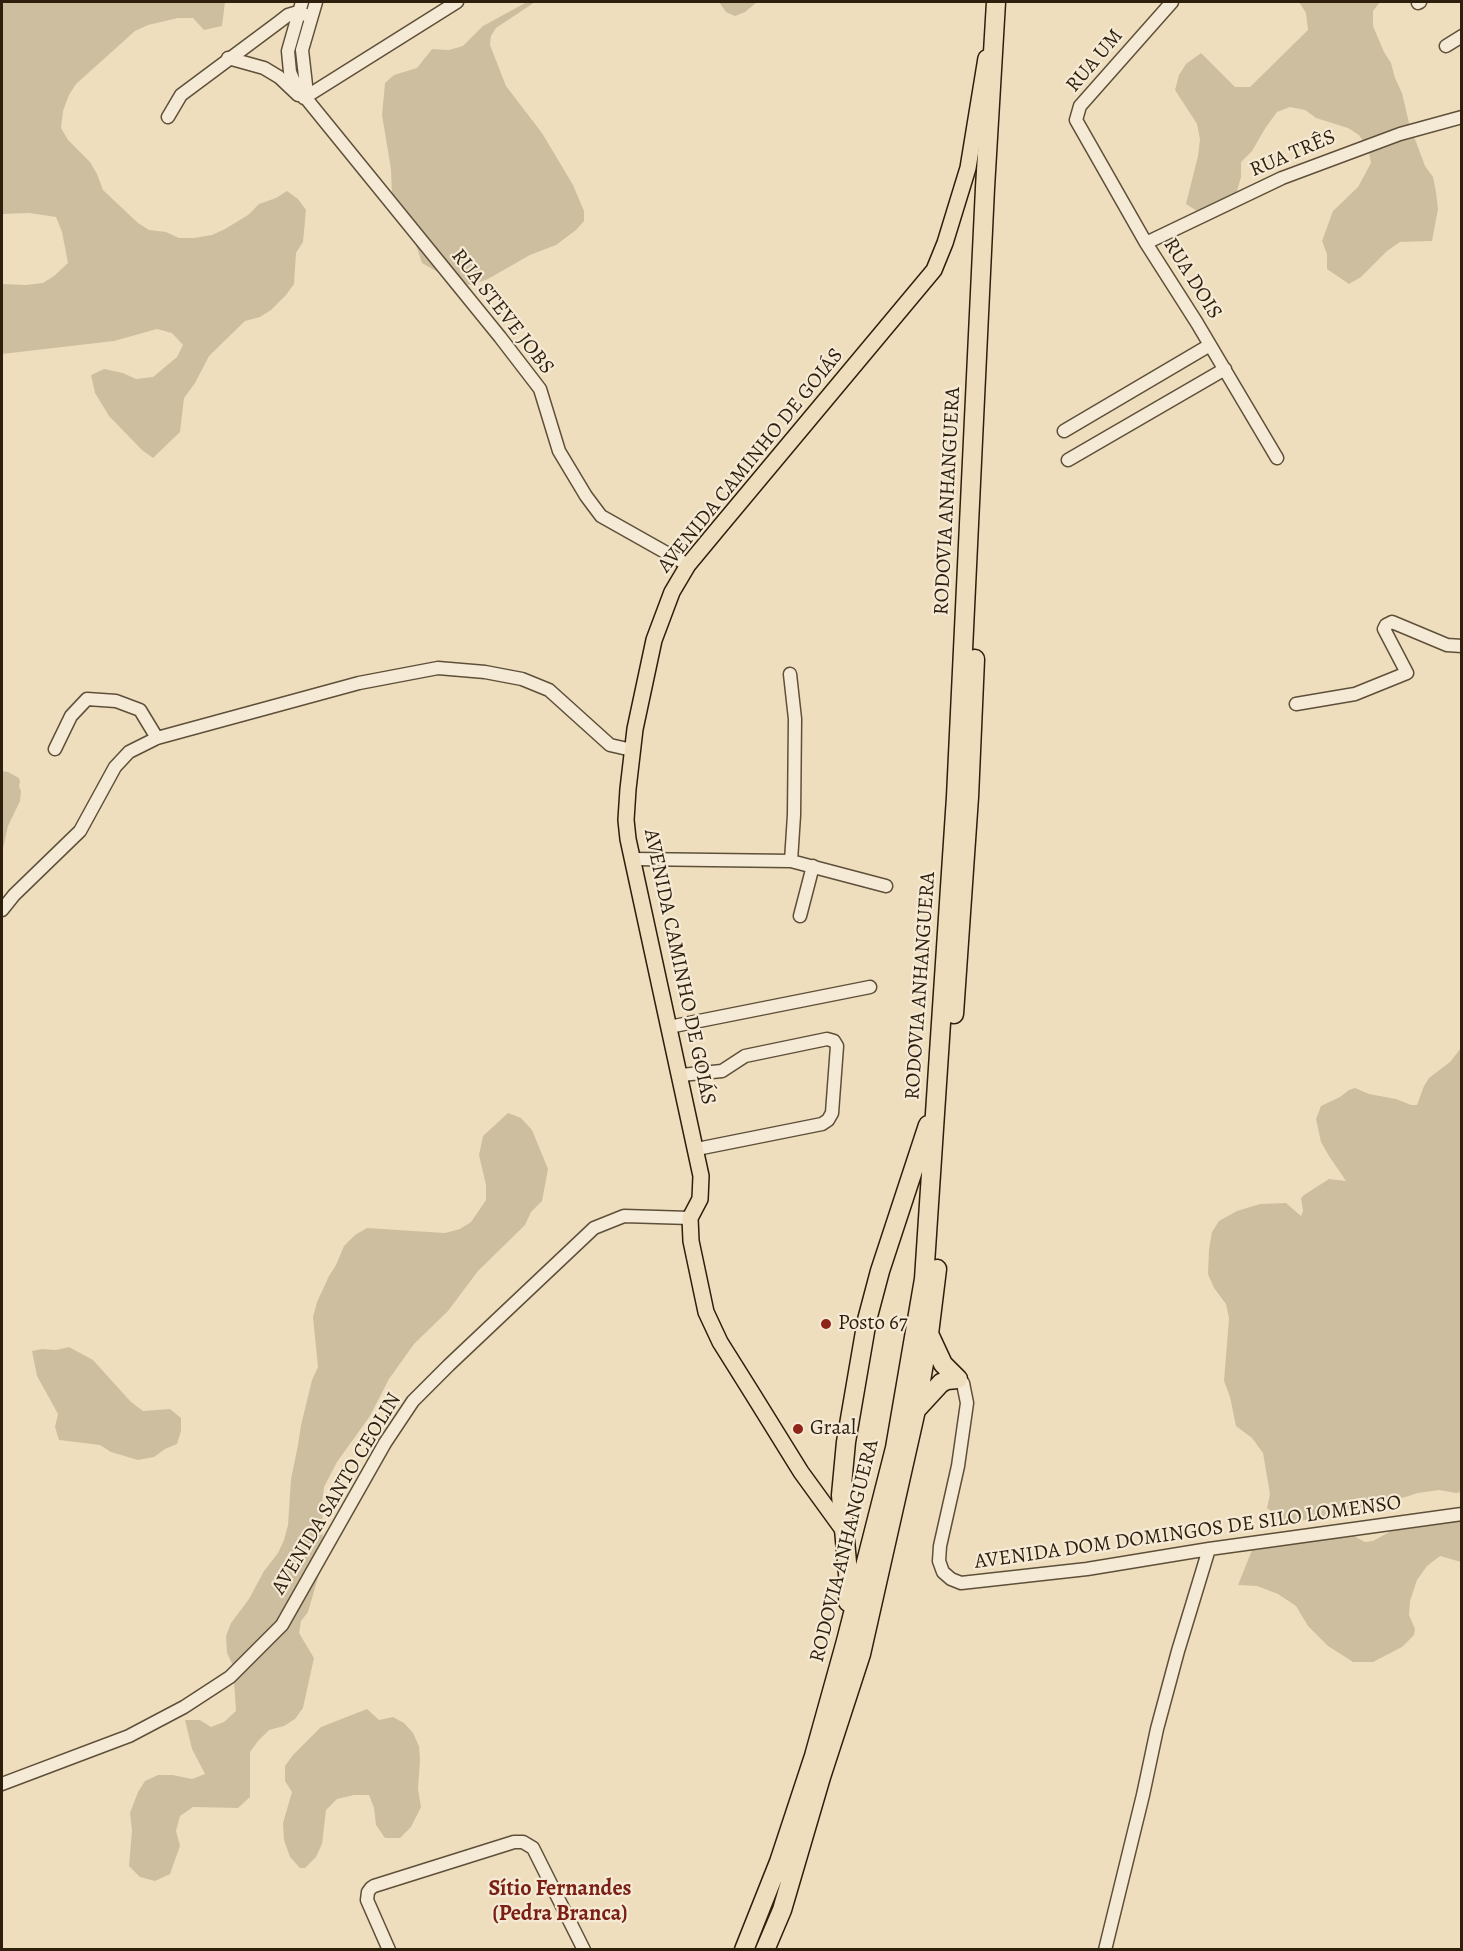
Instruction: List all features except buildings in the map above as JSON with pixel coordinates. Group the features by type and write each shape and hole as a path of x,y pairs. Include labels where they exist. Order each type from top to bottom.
{"highway":[{"name":"RODOVIA ANHANGUERA","path":"744,1950 779,1862 814,1756 846,1641 896,1448 924,1279 956,797 995,2"},
{"name":"RODOVIA ANHANGUERA","path":"765,1950 782,1910 861,1654 916,1410 929,1334 936,1271 969,797 995,188 1006,2"},
{"path":"846,1641 849,1584 841,1495 842,1473 867,1320 880,1271 936,1100"},
{"path":"929,1334 943,1364 958,1379"},
{"path":"916,1410 941,1383 958,1379"}],"main road":[{"name":"AVENIDA CAMINHO DE GOIÁS","path":"846,1534 801,1472 720,1342 706,1312 691,1241 690,1218 700,1198 701,1176 697,1149 626,820 632,750 654,640 672,592 688,566 934,270 945,243 968,168 995,2"}],"street":[{"path":"304,98 306,85 302,50 316,2"},
{"path":"304,98 457,2"},
{"name":"RUA UM","path":"1076,120 1080,106 1172,2"},
{"path":"300,7 311,17"},
{"path":"300,7 288,51 290,72 304,98"},
{"path":"168,117 181,95 228,58 300,7"},
{"path":"1446,46 1461,36"},
{"path":"228,58 264,68 279,77 294,93 304,98"},
{"name":"RUA STEVE JOBS","path":"304,98 500,337 540,390 559,451 601,516 688,566"},
{"name":"RUA TRÊS","path":"1146,243 1282,178 1390,138 1461,117"},
{"name":"RUA DOIS","path":"1076,120 1146,243 1225,369 1277,458"},
{"path":"1064,431 1210,345"},
{"path":"1068,460 1225,369"},
{"path":"1296,704 1355,694 1407,673 1384,629 1392,622 1447,645 1461,646"},
{"path":"2,910 14,895 80,831 115,767 129,752 157,738 359,683 438,668 522,678 549,690 610,745 632,750"},
{"path":"790,674 795,719 791,861"},
{"path":"55,749 71,716 87,699 116,701 140,710 157,738"},
{"path":"633,859 791,861 886,886"},
{"path":"800,916 813,866"},
{"path":"669,1027 870,987"},
{"path":"681,1075 722,1071 745,1056 828,1039 834,1041 837,1046 832,1113 828,1120 822,1124 697,1149"},
{"name":"AVENIDA SANTO CEOLIN","path":"2,1784 129,1736 184,1707 230,1677 282,1625 385,1443 413,1401 448,1365 594,1228 624,1216 690,1218"},
{"name":"AVENIDA DOM DOMINGOS DE SILO LOMENSO","path":"958,1379 966,1390 966,1412 939,1561 943,1572 951,1579 961,1583 1087,1569 1209,1549 1461,1514"},
{"path":"1105,1950 1157,1729 1209,1549"},
{"path":"389,1950 367,1900 371,1888 503,1845 523,1842 533,1848 584,1950"}],"shaded area":[{"path":"2,2 225,2 222,26 204,30 193,18 178,18 148,25 135,31 76,84 63,111 61,128 68,140 90,162 103,190 138,223 149,230 166,232 179,238 212,235 248,215 259,204 287,191 298,199 306,210 303,242 296,253 294,284 271,310 260,317 245,321 209,356 184,398 180,432 153,458 142,450 109,416 95,393 91,375 104,369 123,373 136,379 153,377 177,357 183,345 172,333 157,329 114,341 2,354 2,284 43,283 68,263 62,232 56,217 29,213 2,214"},
{"path":"527,2 535,2 496,28 491,36 490,45 506,86 542,133 573,185 584,211 584,221 556,245 530,255 488,279 471,285 457,283 422,263 410,228 392,195 391,169 382,115 385,83 394,75 417,68 432,49 449,50 463,46 483,26"},
{"path":"719,2 757,2 745,12 735,16 726,12"},
{"path":"1299,2 1380,2 1373,11 1373,26 1391,63 1402,93 1409,123 1425,166 1433,177 1436,192 1438,209 1432,241 1400,242 1387,251 1361,277 1349,284 1327,269 1327,254 1322,241 1333,211 1358,187 1371,163 1368,148 1359,135 1348,128 1316,118 1305,110 1290,107 1277,112 1252,151 1241,162 1241,177 1237,191 1212,212 1197,211 1186,204 1200,139 1197,124 1175,90 1179,75 1186,64 1201,53 1235,87 1250,87 1308,30 1306,13"},
{"path":"2,771 19,778 21,791 20,801 8,826 2,853"},
{"path":"1461,1048 1461,1492 1439,1490 1418,1493 1337,1512 1327,1518 1285,1522 1267,1508 1270,1494 1263,1453 1252,1438 1236,1426 1224,1381 1229,1318 1226,1304 1214,1288 1208,1274 1212,1232 1219,1221 1237,1211 1260,1204 1286,1203 1301,1216 1303,1211 1301,1198 1304,1195 1329,1179 1346,1181 1321,1142 1316,1119 1321,1106 1355,1088 1369,1094 1417,1105 1429,1078 1450,1062"},
{"path":"508,1113 521,1118 532,1130 548,1169 542,1201 531,1212 525,1225 478,1271 448,1311 414,1344 389,1379 370,1416 337,1462 324,1487 321,1567 308,1612 301,1621 299,1633 314,1658 303,1708 295,1719 284,1726 269,1730 250,1752 250,1797 238,1808 193,1807 180,1816 176,1831 180,1846 170,1874 155,1881 140,1877 129,1866 132,1831 130,1813 138,1792 145,1781 158,1775 192,1779 205,1774 192,1749 185,1720 200,1720 211,1727 224,1722 236,1711 233,1666 227,1653 226,1636 231,1623 249,1599 284,1540 288,1525 291,1479 301,1425 312,1380 318,1367 313,1317 329,1276 344,1246 355,1235 367,1228 445,1233 460,1229 471,1222 486,1200 486,1185 479,1155 483,1136"},
{"path":"69,1347 93,1360 131,1402 143,1411 170,1409 181,1418 181,1431 177,1444 154,1457 138,1460 111,1452 100,1445 59,1440 55,1427 58,1414 37,1376 32,1351"},
{"path":"1461,1517 1461,1562 1440,1556 1427,1566 1417,1580 1410,1601 1409,1615 1415,1629 1414,1635 1402,1647 1373,1662 1353,1662 1328,1646 1308,1626 1296,1606 1278,1594 1257,1586 1238,1585 1252,1550 1305,1539 1352,1535 1365,1542 1373,1541 1407,1522"},
{"path":"367,1709 379,1720 393,1717 404,1723 413,1733 419,1746 418,1789 421,1807 411,1827 400,1838 385,1838 376,1825 374,1808 369,1795 354,1795 337,1799 326,1810 322,1844 316,1857 305,1868 300,1868 290,1857 284,1840 283,1823 292,1792 285,1781 285,1766 321,1727"}],"place":[{"name":"Posto 67","path":"826,1324"},
{"name":"Graal","path":"798,1429"}],"district":[{"name":"Sítio Fernandes (Pedra Branca)","path":"560,1902"}]}
